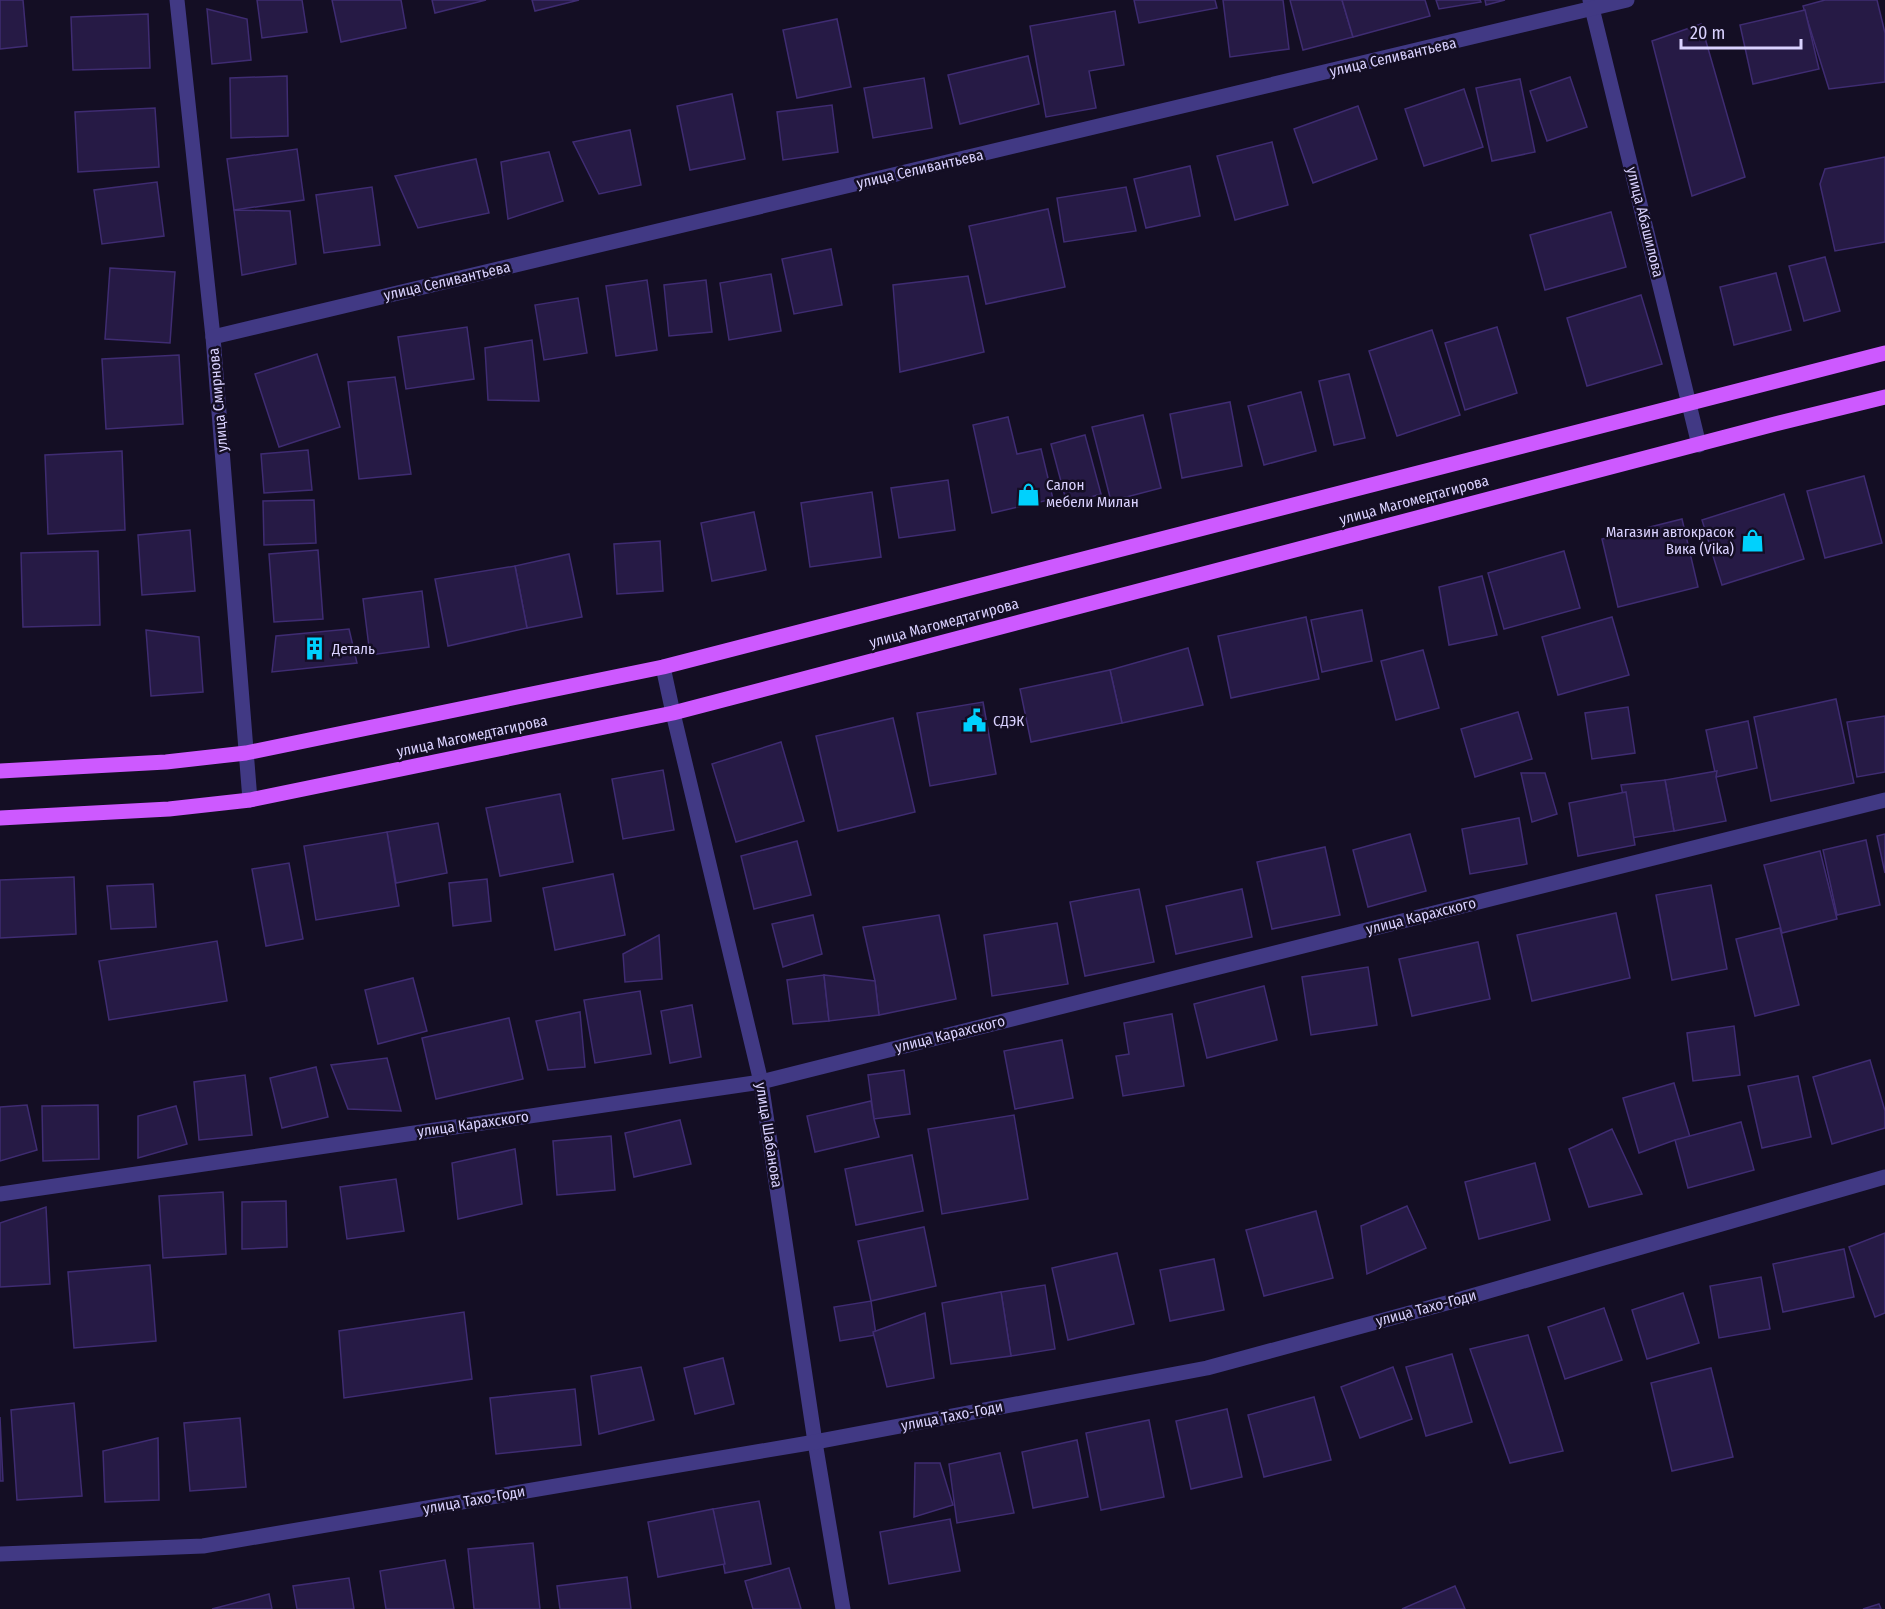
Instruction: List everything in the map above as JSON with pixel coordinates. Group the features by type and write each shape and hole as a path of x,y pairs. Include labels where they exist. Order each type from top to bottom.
{"main road":[{"name":"улица Магомедтагирова","path":"0,771 166,762 246,753 663,667 1885,353"},
{"name":"улица Магомедтагирова","path":"0,818 169,809 250,800 673,713 1885,397"}],"street":[{"name":"улица Смирнова","path":"177,0 213,337 250,800"},
{"name":"улица Селивантьева","path":"213,337 1591,5 1627,0"},
{"name":"улица Абашилова","path":"1591,5 1699,445"},
{"name":"улица Шабанова","path":"663,667 761,1082 815,1442 843,1609"},
{"name":"улица Карахского","path":"0,1194 761,1082 1885,800"},
{"name":"улица Тахо-Годи","path":"0,1554 203,1546 815,1442 1207,1368 1465,1298 1885,1177"}],"building":[{"path":"0,0 23,0 27,46 0,49"},
{"path":"257,0 302,0 307,32 262,38"},
{"path":"332,0 401,0 406,28 341,42"},
{"path":"432,0 486,0 435,13"},
{"path":"532,0 579,0 535,11"},
{"path":"1134,0 1215,0 1217,8 1139,23"},
{"path":"1223,0 1283,0 1289,49 1230,57"},
{"path":"1290,0 1342,0 1353,37 1303,50"},
{"path":"1342,0 1425,0 1430,16 1353,37"},
{"path":"1436,0 1480,0 1481,2 1439,9"},
{"path":"1485,0 1505,0 1486,5"},
{"path":"1825,0 1877,0 1885,33 1885,82 1829,89 1803,6"},
{"path":"207,9 247,19 251,60 212,64"},
{"path":"1805,10 1819,69 1753,84 1740,25"},
{"path":"1115,11 1124,65 1089,71 1096,108 1046,117 1030,26"},
{"path":"148,14 150,68 73,70 71,17"},
{"path":"837,19 851,87 797,98 783,30"},
{"path":"1701,24 1745,177 1692,196 1652,41"},
{"path":"1028,56 1039,104 960,124 948,75"},
{"path":"287,76 288,136 231,138 230,78"},
{"path":"1570,77 1587,127 1547,141 1530,91"},
{"path":"924,78 932,128 873,138 864,88"},
{"path":"1520,79 1535,152 1492,161 1476,88"},
{"path":"1464,89 1483,147 1424,166 1405,109"},
{"path":"732,94 745,159 690,170 677,106"},
{"path":"832,105 838,152 783,160 777,112"},
{"path":"1358,106 1377,159 1313,183 1294,129"},
{"path":"155,108 159,167 78,172 75,112"},
{"path":"630,130 641,185 599,194 573,142"},
{"path":"1272,142 1288,205 1235,220 1217,156"},
{"path":"297,149 304,200 234,210 227,159"},
{"path":"549,152 563,201 508,219 501,162"},
{"path":"1885,157 1885,242 1835,251 1820,184 1825,169"},
{"path":"476,159 489,213 418,228 395,176"},
{"path":"1190,166 1200,216 1146,228 1134,179"},
{"path":"157,182 164,236 102,244 94,190"},
{"path":"372,187 380,245 324,253 316,195"},
{"path":"1126,187 1136,231 1064,242 1057,198"},
{"path":"1048,209 1065,287 986,304 969,226"},
{"path":"234,210 290,211 296,264 242,275"},
{"path":"1611,212 1626,267 1545,290 1530,235"},
{"path":"831,249 842,305 794,314 782,259"},
{"path":"1825,257 1840,311 1804,321 1789,266"},
{"path":"110,268 175,272 170,343 105,339"},
{"path":"1776,273 1791,330 1734,345 1720,287"},
{"path":"771,274 781,331 729,340 720,283"},
{"path":"968,276 984,352 900,372 893,285"},
{"path":"647,280 657,350 616,356 606,286"},
{"path":"706,280 712,332 669,336 664,285"},
{"path":"1641,295 1662,364 1587,386 1567,318"},
{"path":"578,298 587,353 544,360 535,305"},
{"path":"467,327 474,379 406,389 398,337"},
{"path":"1497,327 1517,393 1465,410 1445,343"},
{"path":"1432,330 1460,415 1397,436 1369,351"},
{"path":"532,340 539,401 488,400 485,348"},
{"path":"317,354 340,427 279,447 255,374"},
{"path":"179,355 183,424 106,429 102,359"},
{"path":"1349,374 1365,438 1334,445 1319,381"},
{"path":"395,377 411,474 359,479 348,382"},
{"path":"1301,392 1316,451 1264,465 1248,406"},
{"path":"1230,402 1242,466 1182,478 1170,414"},
{"path":"1143,415 1161,488 1111,501 1092,427"},
{"path":"1008,417 1017,454 1041,449 1053,499 992,513 973,425"},
{"path":"1085,435 1101,494 1067,504 1051,444"},
{"path":"308,450 312,490 264,493 261,454"},
{"path":"122,451 125,530 48,534 45,455"},
{"path":"1864,476 1882,543 1825,558 1807,491"},
{"path":"948,480 955,530 899,538 891,488"},
{"path":"872,492 881,557 810,567 801,503"},
{"path":"1784,494 1804,559 1722,585 1702,520"},
{"path":"314,500 316,543 264,545 263,501"},
{"path":"754,512 766,570 712,581 701,523"},
{"path":"1682,519 1698,587 1618,607 1602,539"},
{"path":"190,530 195,591 142,595 138,535"},
{"path":"660,541 663,591 617,594 614,544"},
{"path":"318,550 323,619 274,622 269,554"},
{"path":"98,551 100,625 23,627 21,553"},
{"path":"1564,551 1580,608 1504,629 1488,573"},
{"path":"569,554 582,617 527,628 515,566"},
{"path":"515,566 527,628 448,646 435,579"},
{"path":"1482,576 1497,635 1449,645 1439,587"},
{"path":"422,591 429,647 370,655 363,599"},
{"path":"1362,610 1372,661 1322,672 1311,620"},
{"path":"1306,617 1319,679 1231,698 1218,636"},
{"path":"1612,617 1629,675 1558,695 1542,637"},
{"name":"Деталь","path":"349,629 357,663 272,672 276,636"},
{"path":"146,630 199,637 203,692 151,696"},
{"path":"1188,648 1203,705 1122,723 1110,670"},
{"path":"1423,650 1439,708 1396,720 1381,661"},
{"path":"1110,670 1122,723 1031,742 1020,689"},
{"path":"1836,699 1854,783 1771,801 1754,717"},
{"path":"983,702 996,774 930,786 917,713"},
{"path":"1628,707 1635,753 1592,759 1585,713"},
{"path":"1518,712 1532,759 1475,777 1461,729"},
{"path":"1885,716 1885,772 1857,777 1847,722"},
{"path":"893,718 915,812 838,831 816,736"},
{"path":"1748,721 1757,768 1716,777 1706,730"},
{"path":"781,742 804,821 736,842 712,764"},
{"path":"663,770 674,830 623,839 612,779"},
{"path":"1717,771 1716,777 1726,821 1674,831 1665,780"},
{"path":"1521,773 1545,773 1557,814 1532,822"},
{"path":"1665,780 1674,831 1631,838 1621,785"},
{"path":"1626,792 1635,845 1578,856 1569,803"},
{"path":"560,794 573,862 500,876 486,808"},
{"path":"1519,818 1527,864 1470,874 1462,829"},
{"path":"438,823 447,873 396,883 387,832"},
{"path":"387,832 399,906 316,920 304,846"},
{"path":"1410,834 1426,891 1368,907 1353,850"},
{"path":"1885,834 1885,873 1877,836"},
{"path":"1866,840 1880,905 1837,915 1823,850"},
{"path":"797,841 811,895 754,909 741,856"},
{"path":"1325,847 1340,915 1272,929 1257,862"},
{"path":"1820,851 1837,919 1782,933 1764,865"},
{"path":"289,863 303,939 266,946 252,869"},
{"path":"613,874 625,935 555,950 543,888"},
{"path":"74,877 76,934 0,938 0,880"},
{"path":"487,879 491,921 453,926 449,883"},
{"path":"153,884 156,927 111,929 107,886"},
{"path":"1711,885 1727,969 1672,980 1656,895"},
{"path":"1139,889 1154,962 1085,976 1070,902"},
{"path":"1242,889 1252,937 1176,954 1166,906"},
{"path":"1616,913 1630,978 1532,1001 1517,935"},
{"path":"813,915 822,954 783,967 772,924"},
{"path":"939,915 956,999 879,1015 875,981 863,927"},
{"path":"1057,923 1068,984 992,996 984,935"},
{"path":"1780,928 1799,1005 1755,1016 1736,939"},
{"path":"659,935 662,979 625,982 623,954"},
{"path":"217,941 227,1001 109,1020 99,961"},
{"path":"1478,942 1490,999 1412,1016 1399,959"},
{"path":"1368,967 1377,1025 1311,1035 1302,977"},
{"path":"824,975 829,1021 793,1024 787,980"},
{"path":"824,975 875,981 879,1015 829,1021"},
{"path":"413,978 427,1031 378,1044 365,990"},
{"path":"1264,986 1277,1040 1207,1058 1194,1004"},
{"path":"640,991 651,1054 595,1063 584,1000"},
{"path":"692,1005 701,1057 670,1063 661,1011"},
{"path":"580,1012 585,1067 548,1070 536,1021"},
{"path":"1172,1014 1184,1086 1123,1096 1116,1056 1129,1054 1124,1023"},
{"path":"509,1018 523,1079 436,1099 422,1038"},
{"path":"1734,1026 1740,1075 1693,1081 1687,1033"},
{"path":"1062,1040 1073,1098 1015,1109 1004,1051"},
{"path":"387,1058 401,1111 348,1109 331,1065"},
{"path":"1870,1060 1885,1111 1885,1128 1832,1144 1813,1077"},
{"path":"316,1067 328,1117 282,1128 270,1078"},
{"path":"904,1070 910,1114 874,1119 868,1075"},
{"path":"245,1075 252,1135 199,1140 194,1082"},
{"path":"1798,1076 1811,1137 1762,1148 1748,1086"},
{"path":"1674,1083 1690,1137 1639,1153 1623,1098"},
{"path":"871,1101 879,1137 815,1152 807,1116"},
{"path":"27,1105 37,1150 0,1161 0,1107"},
{"path":"98,1105 99,1159 43,1161 42,1106"},
{"path":"176,1106 187,1144 138,1158 138,1116"},
{"path":"1014,1115 1028,1199 942,1214 928,1129"},
{"path":"680,1120 691,1164 634,1177 625,1133"},
{"path":"1741,1122 1754,1170 1688,1188 1675,1140"},
{"path":"1612,1129 1642,1194 1589,1207 1569,1149"},
{"path":"611,1136 615,1190 557,1195 553,1141"},
{"path":"515,1149 522,1204 458,1219 452,1163"},
{"path":"912,1155 923,1211 856,1225 845,1169"},
{"path":"1535,1163 1550,1220 1479,1239 1465,1182"},
{"path":"396,1179 404,1231 347,1239 340,1187"},
{"path":"223,1192 226,1254 163,1258 159,1196"},
{"path":"286,1201 287,1247 242,1249 242,1202"},
{"path":"1407,1206 1426,1248 1367,1274 1361,1226"},
{"path":"46,1207 50,1284 0,1287 0,1223"},
{"path":"1316,1211 1333,1278 1264,1296 1246,1230"},
{"path":"924,1227 936,1286 871,1301 858,1241"},
{"path":"1885,1233 1885,1313 1875,1317 1849,1247"},
{"path":"1844,1249 1854,1297 1783,1312 1773,1264"},
{"path":"1117,1253 1134,1324 1068,1340 1052,1268"},
{"path":"1214,1259 1224,1310 1170,1321 1160,1270"},
{"path":"150,1265 156,1341 74,1348 68,1272"},
{"path":"1761,1277 1770,1329 1719,1338 1710,1286"},
{"path":"1045,1285 1055,1349 1011,1356 1001,1292"},
{"path":"1001,1292 1011,1356 951,1364 942,1303"},
{"path":"1683,1293 1699,1343 1647,1359 1632,1310"},
{"path":"871,1301 876,1335 840,1341 834,1307"},
{"path":"1604,1308 1622,1360 1565,1379 1548,1327"},
{"path":"464,1312 472,1379 344,1398 339,1331"},
{"path":"925,1313 934,1378 887,1387 873,1332"},
{"path":"1528,1335 1563,1451 1510,1463 1470,1349"},
{"path":"1452,1354 1472,1422 1426,1436 1406,1367"},
{"path":"723,1358 734,1404 695,1414 684,1368"},
{"path":"641,1367 654,1420 599,1434 591,1376"},
{"path":"1393,1367 1412,1419 1360,1438 1341,1387"},
{"path":"1711,1368 1733,1457 1672,1471 1651,1383"},
{"path":"575,1389 581,1445 496,1454 490,1398"},
{"path":"1314,1397 1331,1460 1264,1477 1248,1415"},
{"path":"74,1403 82,1496 17,1500 11,1410"},
{"path":"1227,1409 1242,1477 1191,1489 1176,1421"},
{"path":"0,1417 3,1481 0,1481"},
{"path":"240,1418 246,1487 190,1491 184,1423"},
{"path":"1149,1420 1164,1497 1101,1510 1086,1433"},
{"path":"158,1438 159,1500 105,1502 103,1451"},
{"path":"1077,1440 1088,1497 1033,1508 1022,1452"},
{"path":"1000,1453 1014,1513 957,1523 949,1464"},
{"path":"915,1463 940,1463 953,1505 914,1517"},
{"path":"759,1501 771,1564 725,1573 713,1509"},
{"path":"713,1509 725,1564 658,1577 648,1522"},
{"path":"950,1519 960,1571 889,1584 880,1532"},
{"path":"533,1543 540,1609 474,1609 468,1549"},
{"path":"445,1560 454,1609 386,1609 380,1571"},
{"path":"789,1568 801,1609 753,1609 745,1581"},
{"path":"627,1577 631,1609 560,1609 557,1586"},
{"path":"349,1578 354,1609 297,1609 293,1586"},
{"path":"1455,1586 1465,1609 1402,1609"},
{"path":"269,1594 272,1609 212,1609"},
{"path":"1879,1604 1881,1609 1863,1609"}],"place":[{"name":"Салон мебели Милан","path":"1028,494"},
{"name":"Магазин автокрасок Вика (Vika)","path":"1752,541"},
{"name":"Деталь","path":"314,649"},
{"name":"СДЭК","path":"975,721"}]}
